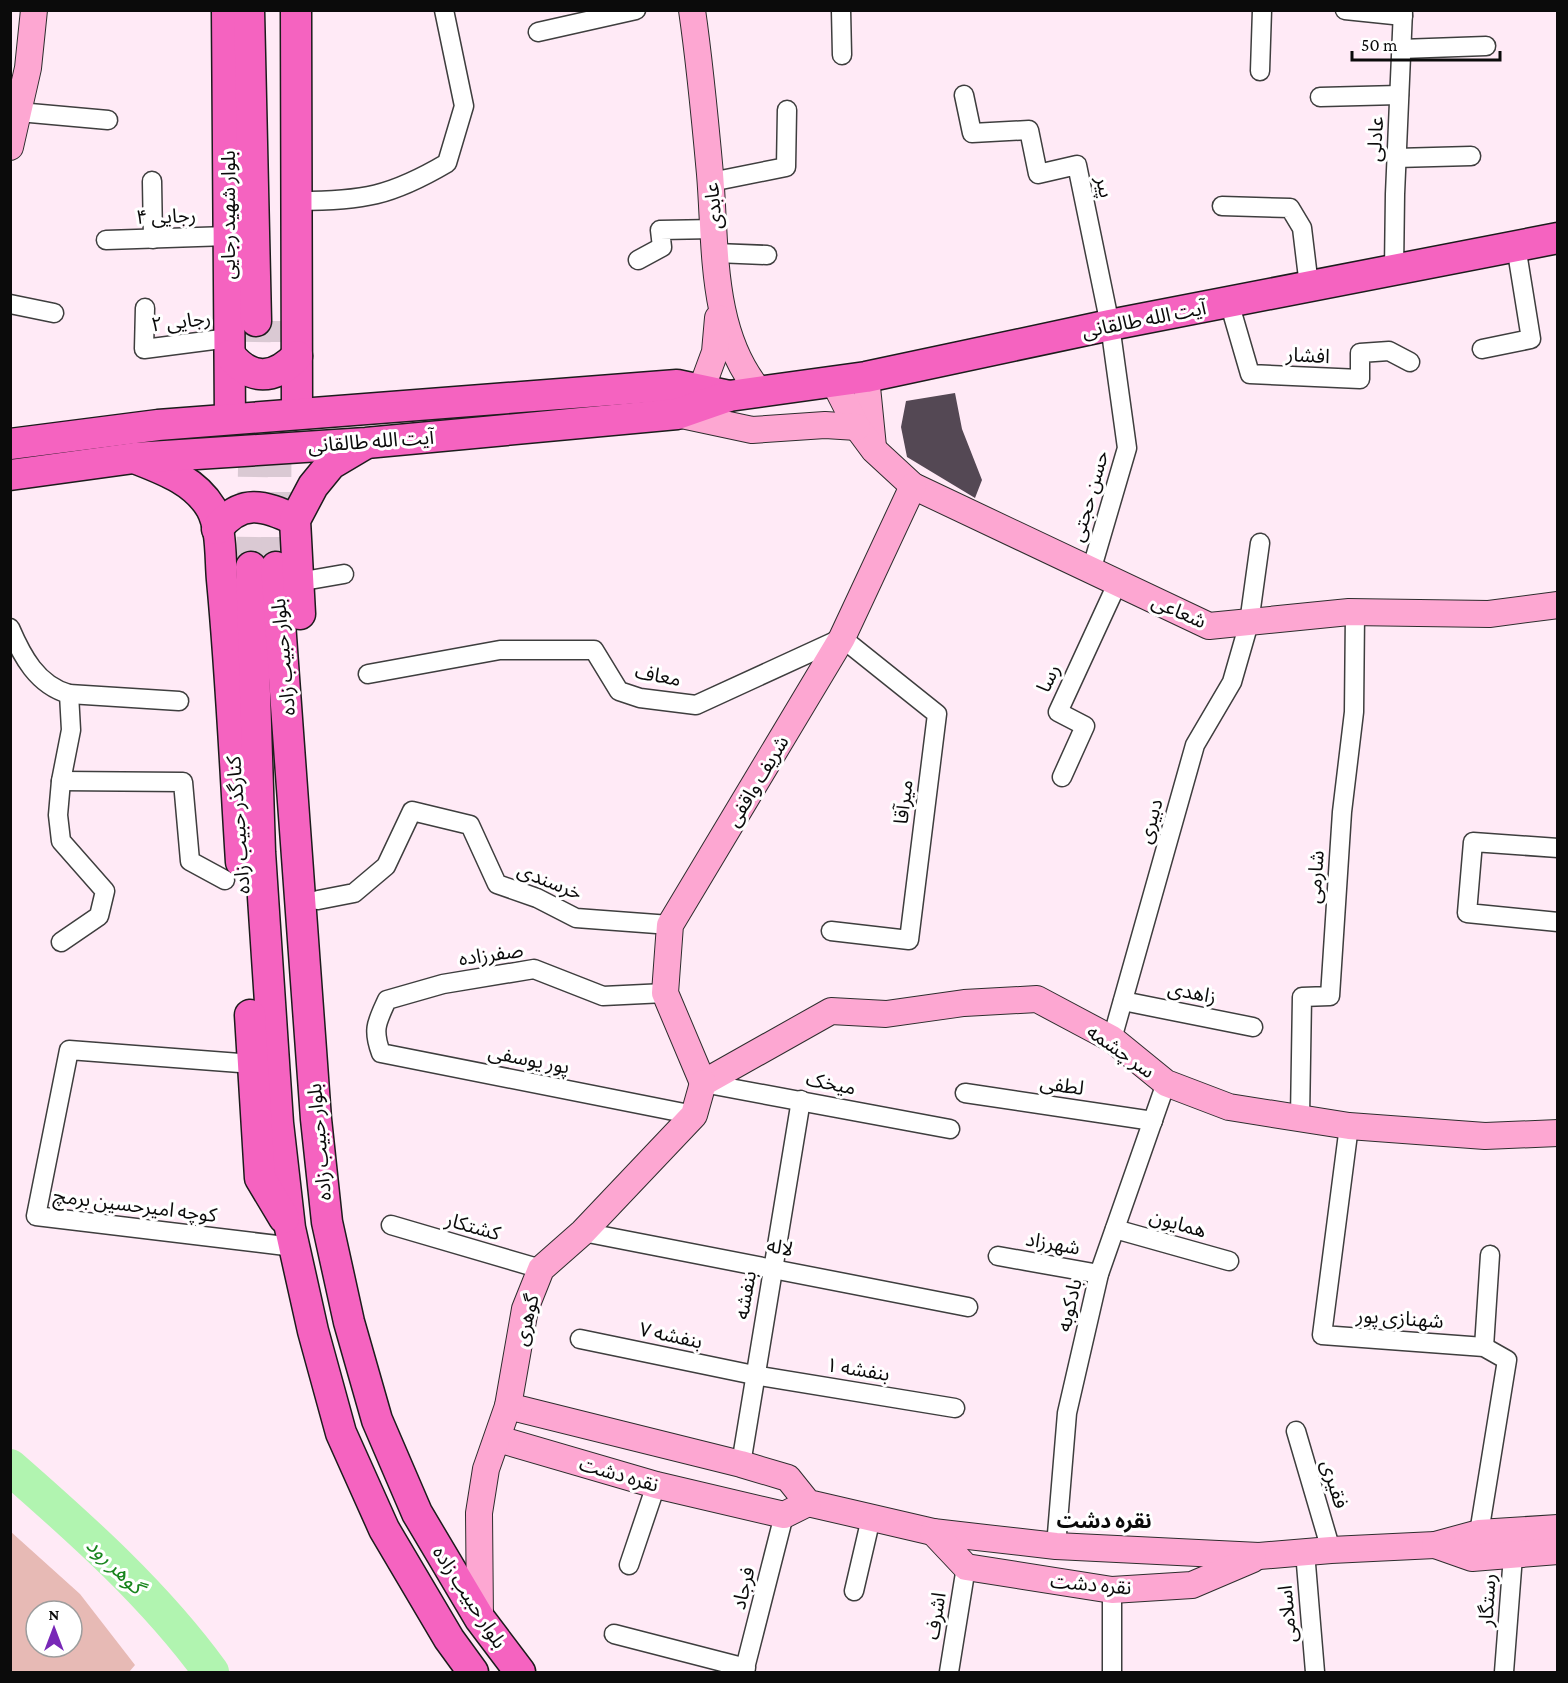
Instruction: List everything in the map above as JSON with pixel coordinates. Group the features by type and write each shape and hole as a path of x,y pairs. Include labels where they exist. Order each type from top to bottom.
{"main road":[{"name":"بلوار شهید رجایی","path":"227,10 230,419"},
{"name":"بلوار شهید رجایی","path":"249,10 266,321 278,10"},
{"path":"296,10 297,413"},
{"name":"آیت الله طالقانی","path":"10,444 129,428 297,413 676,385 715,393 760,392 866,376 1110,325 1557,238"},
{"path":"230,347 241,369 262,374 274,374 285,368 297,356"},
{"name":"آیت الله طالقانی","path":"10,475 38,469 134,458 366,443 676,414 715,393"},
{"path":"524,396 528,429"},
{"path":"327,1222 332,1113 318,900 275,572 295,520 313,486 331,464 366,443"},
{"name":"کنارگذر حبیب زاده","path":"134,458 161,468 195,487 212,510 217,529 226,621 260,1178 292,1237"},
{"path":"217,529 239,509 255,506 272,509 295,520"},
{"name":"بلوار حبیب زاده","path":"275,572 316,1119 327,1222 349,1322 377,1420 417,1513 480,1619 520,1672"},
{"name":"بلوار حبیب زاده","path":"275,572 260,852 278,1123 292,1237 313,1331 341,1433 384,1529 449,1639 473,1672"}],"street":[{"path":"10,147 28,68 34,10"},
{"path":"298,201 344,201 385,194 447,163 464,106 444,10"},
{"path":"538,32 636,10"},
{"name":"عابدی","path":"692,10 701,70 720,293 732,347 745,375 760,392"},
{"path":"841,10 842,55"},
{"path":"1260,71 1262,10"},
{"path":"1345,10 1403,13"},
{"name":"عادلی","path":"1394,270 1396,158 1403,13"},
{"path":"1401,49 1486,46"},
{"name":"پیر","path":"964,95 972,133 1029,130 1038,174 1077,165 1110,325"},
{"path":"1320,97 1399,95"},
{"path":"711,182 786,167 787,110"},
{"path":"19,112 108,120"},
{"path":"1396,158 1471,156"},
{"path":"152,181 153,239"},
{"path":"1222,206 1290,208 1302,228 1309,286"},
{"path":"638,260 662,247 660,230 716,241 767,255"},
{"name":"رجایی ۴","path":"106,240 228,236"},
{"path":"1482,349 1531,339 1516,246"},
{"path":"715,393 715,352 720,293"},
{"name":"افشار","path":"1229,302 1250,374 1360,379 1360,353 1389,351 1410,362"},
{"path":"10,304 54,313"},
{"name":"رجایی ۲","path":"145,308 144,349 230,347"},
{"name":"حسن حجتی","path":"1091,571 1127,448 1110,325"},
{"path":"866,376 874,450"},
{"name":"شعاعی","path":"834,382 857,427 874,450 913,486 1209,627 1355,613 1489,614 1557,605"},
{"path":"676,414 752,429 825,425 857,427"},
{"name":"شریف واقفی","path":"703,1083 666,993 670,925 842,638 913,486"},
{"name":"دبیری","path":"1112,1040 1195,745 1232,682 1249,622 1260,543"},
{"path":"275,572 344,574"},
{"name":"رسا","path":"1062,777 1085,726 1058,712 1117,584"},
{"name":"شارمی","path":"1300,1118 1302,997 1330,996 1342,812 1354,712 1355,613"},
{"path":"10,628 32,669 56,690 69,694 179,701"},
{"name":"معاف","path":"368,674 500,651 594,650 619,691 640,698 696,705 842,638"},
{"name":"میرآقا","path":"831,931 909,940 938,714 842,638"},
{"path":"61,942 99,916 105,891 61,841 58,815 61,781 71,730 69,694"},
{"path":"61,781 183,782 190,861 225,880"},
{"name":"خرسندی","path":"318,900 354,893 386,866 412,811 470,825 496,884 537,898 576,918 670,925"},
{"path":"1557,848 1473,842 1467,913 1557,922"},
{"name":"صفرزاده","path":"375,1027 387,1000 443,984 534,969 603,996 666,993"},
{"name":"سر چشمه","path":"703,1083 831,1011 886,1014 964,1003 1037,999 1112,1040 1166,1083 1229,1107 1349,1126 1485,1136 1557,1133"},
{"name":"زاهدی","path":"1123,1001 1252,1027"},
{"name":"پور یوسفی","path":"375,1027 381,1053 694,1115"},
{"name":"کوچه امیرحسین برمچ","path":"253,1064 69,1050 36,1216 292,1237"},
{"name":"میخک","path":"703,1083 950,1129"},
{"name":"گوهری","path":"480,1619 479,1513 486,1469 508,1406 525,1309 541,1269 583,1232 694,1115 703,1083"},
{"name":"بادکوبه","path":"1056,1546 1067,1413 1099,1274 1166,1083"},
{"name":"لطفی","path":"965,1094 1153,1121"},
{"name":"بنفشه","path":"741,1464 753,1375 801,1100"},
{"name":"شهنازی پور","path":"1349,1126 1322,1335 1484,1347"},
{"name":"کشتکار","path":"391,1225 541,1269"},
{"name":"همایون","path":"1115,1229 1229,1261"},
{"name":"لاله","path":"583,1232 968,1306"},
{"path":"1479,1533 1507,1360 1484,1347 1490,1255"},
{"name":"شهرزاد","path":"998,1256 1099,1274"},
{"name":"بنفشه ۷","path":"580,1339 753,1375"},
{"name":"بنفشه ۱","path":"753,1375 955,1408"},
{"name":"نقره دشت","path":"508,1406 741,1464 788,1478 808,1503 933,1532 1056,1546 1259,1556 1435,1545 1479,1533 1514,1543 1557,1551"},
{"path":"532,1449 527,1432 532,1421 542,1415"},
{"name":"فقیری","path":"1296,1431 1331,1550"},
{"name":"نقره دشت","path":"498,1439 656,1485 784,1515"},
{"path":"629,1565 656,1485"},
{"path":"784,1515 808,1503"},
{"name":"فرجاد","path":"745,1670 784,1515"},
{"path":"854,1591 871,1518"},
{"name":"نقره دشت","path":"1435,1545 1472,1558 1557,1528"},
{"path":"933,1532 966,1567"},
{"name":"رستگار","path":"1504,1672 1514,1543"},
{"name":"اسلامی","path":"1305,1552 1315,1672"},
{"name":"نقره دشت","path":"966,1567 1112,1590 1192,1585 1259,1556"},
{"name":"اشرف","path":"949,1672 966,1567"},
{"path":"1112,1590 1112,1672"},
{"path":"614,1634 745,1670"}],"shaded area":[{"path":"10,1531 84,1599 24,1599 24,1659 84,1659 84,1599 135,1665 129,1672 11,1672"}],"building":[{"path":"955,393 962,429 982,480 975,498 907,457 901,427 906,401"}],"waterway":[{"name":"گوهر رود","path":"10,1467 90,1539 142,1590 211,1672"}],"tunnel":[{"path":"251,567 256,321"},
{"path":"276,567 277,321"}],"district":[{"name":"نقره دشت","path":"1104,1521"}]}
